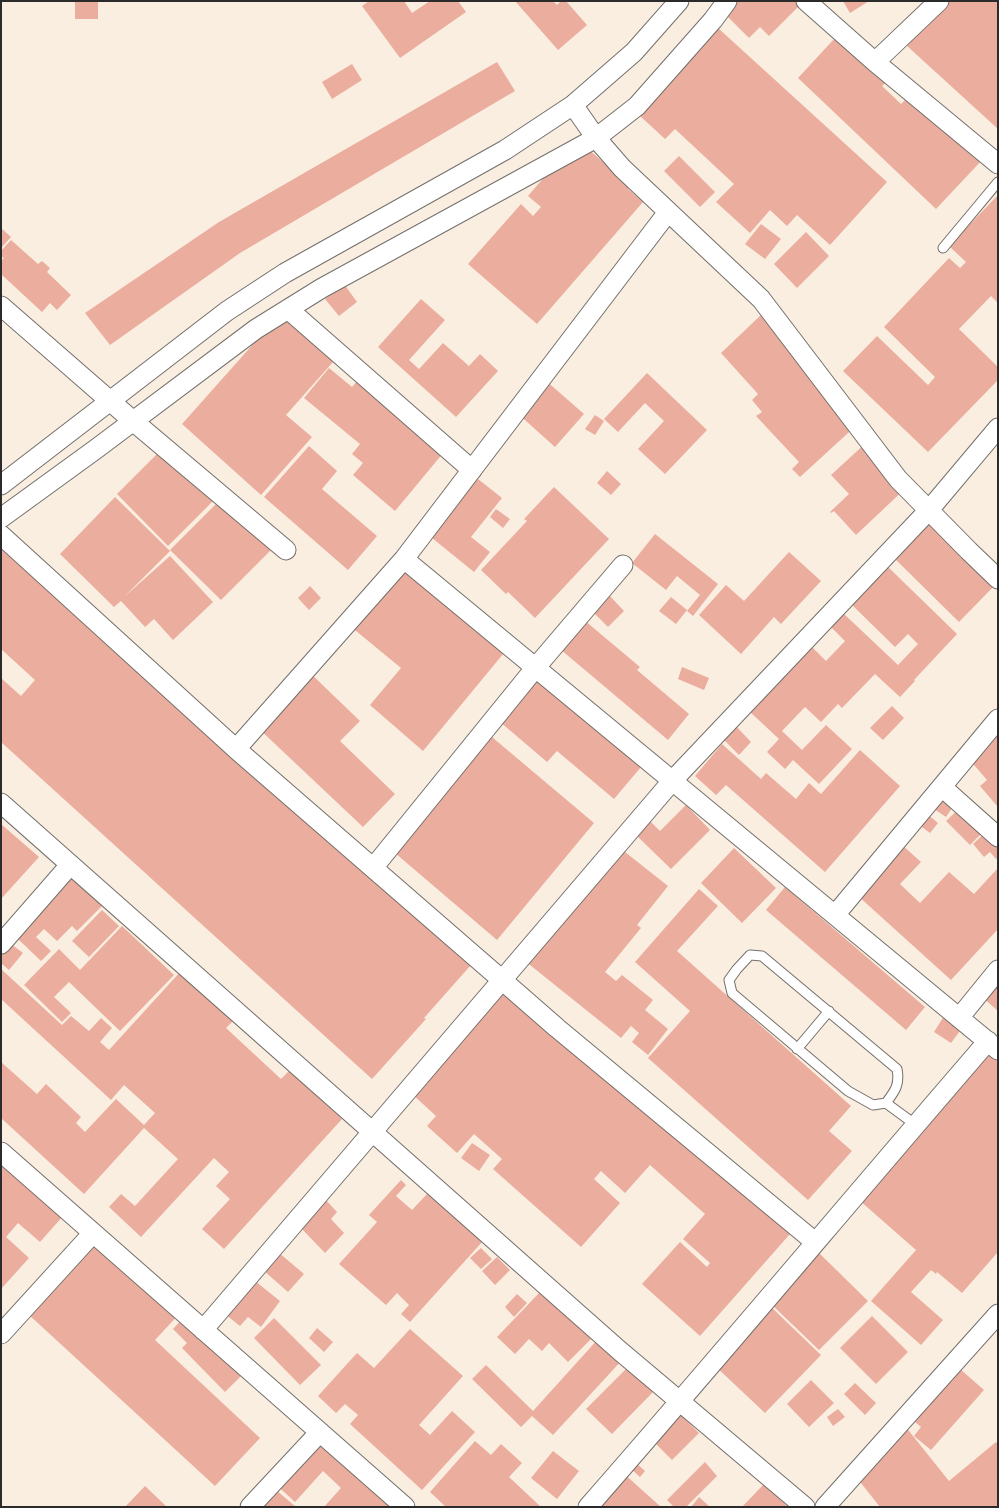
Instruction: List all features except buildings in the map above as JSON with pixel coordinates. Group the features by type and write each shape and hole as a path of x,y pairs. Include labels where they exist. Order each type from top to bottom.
{"street":[{"path":"1,485 227,312 285,273 505,150 573,105 634,52 679,1"},
{"path":"1,518 256,329 322,288 596,138 637,106 713,20 727,1"},
{"path":"806,1 875,62 998,164"},
{"path":"875,62 939,1"},
{"path":"573,105 596,138 622,168 761,299 898,479 969,551 998,578"},
{"path":"236,749 404,559 668,212"},
{"path":"1,306 111,400 133,421 286,550"},
{"path":"288,309 472,470"},
{"path":"203,1330 672,780 929,510 998,428"},
{"path":"1,536 236,749 557,1028 815,1242"},
{"path":"404,559 993,1045 916,1125 680,1402 588,1507"},
{"path":"373,868 536,667 623,565"},
{"path":"835,916 998,719"},
{"path":"942,787 998,837"},
{"path":"1,803 620,1351 806,1507"},
{"path":"1,944 70,865"},
{"path":"959,1018 998,970"},
{"path":"1,1152 405,1507"},
{"path":"1,1334 94,1233"},
{"path":"825,1507 998,1314"},
{"path":"250,1507 320,1432"}],"lane":[{"path":"943,248 998,182"},
{"path":"750,955 762,956 898,1069 896,1089 886,1103 874,1105 848,1091 797,1049 732,993 729,980 750,955"},
{"path":"797,1049 829,1011"},
{"path":"886,1103 916,1125"}]}
